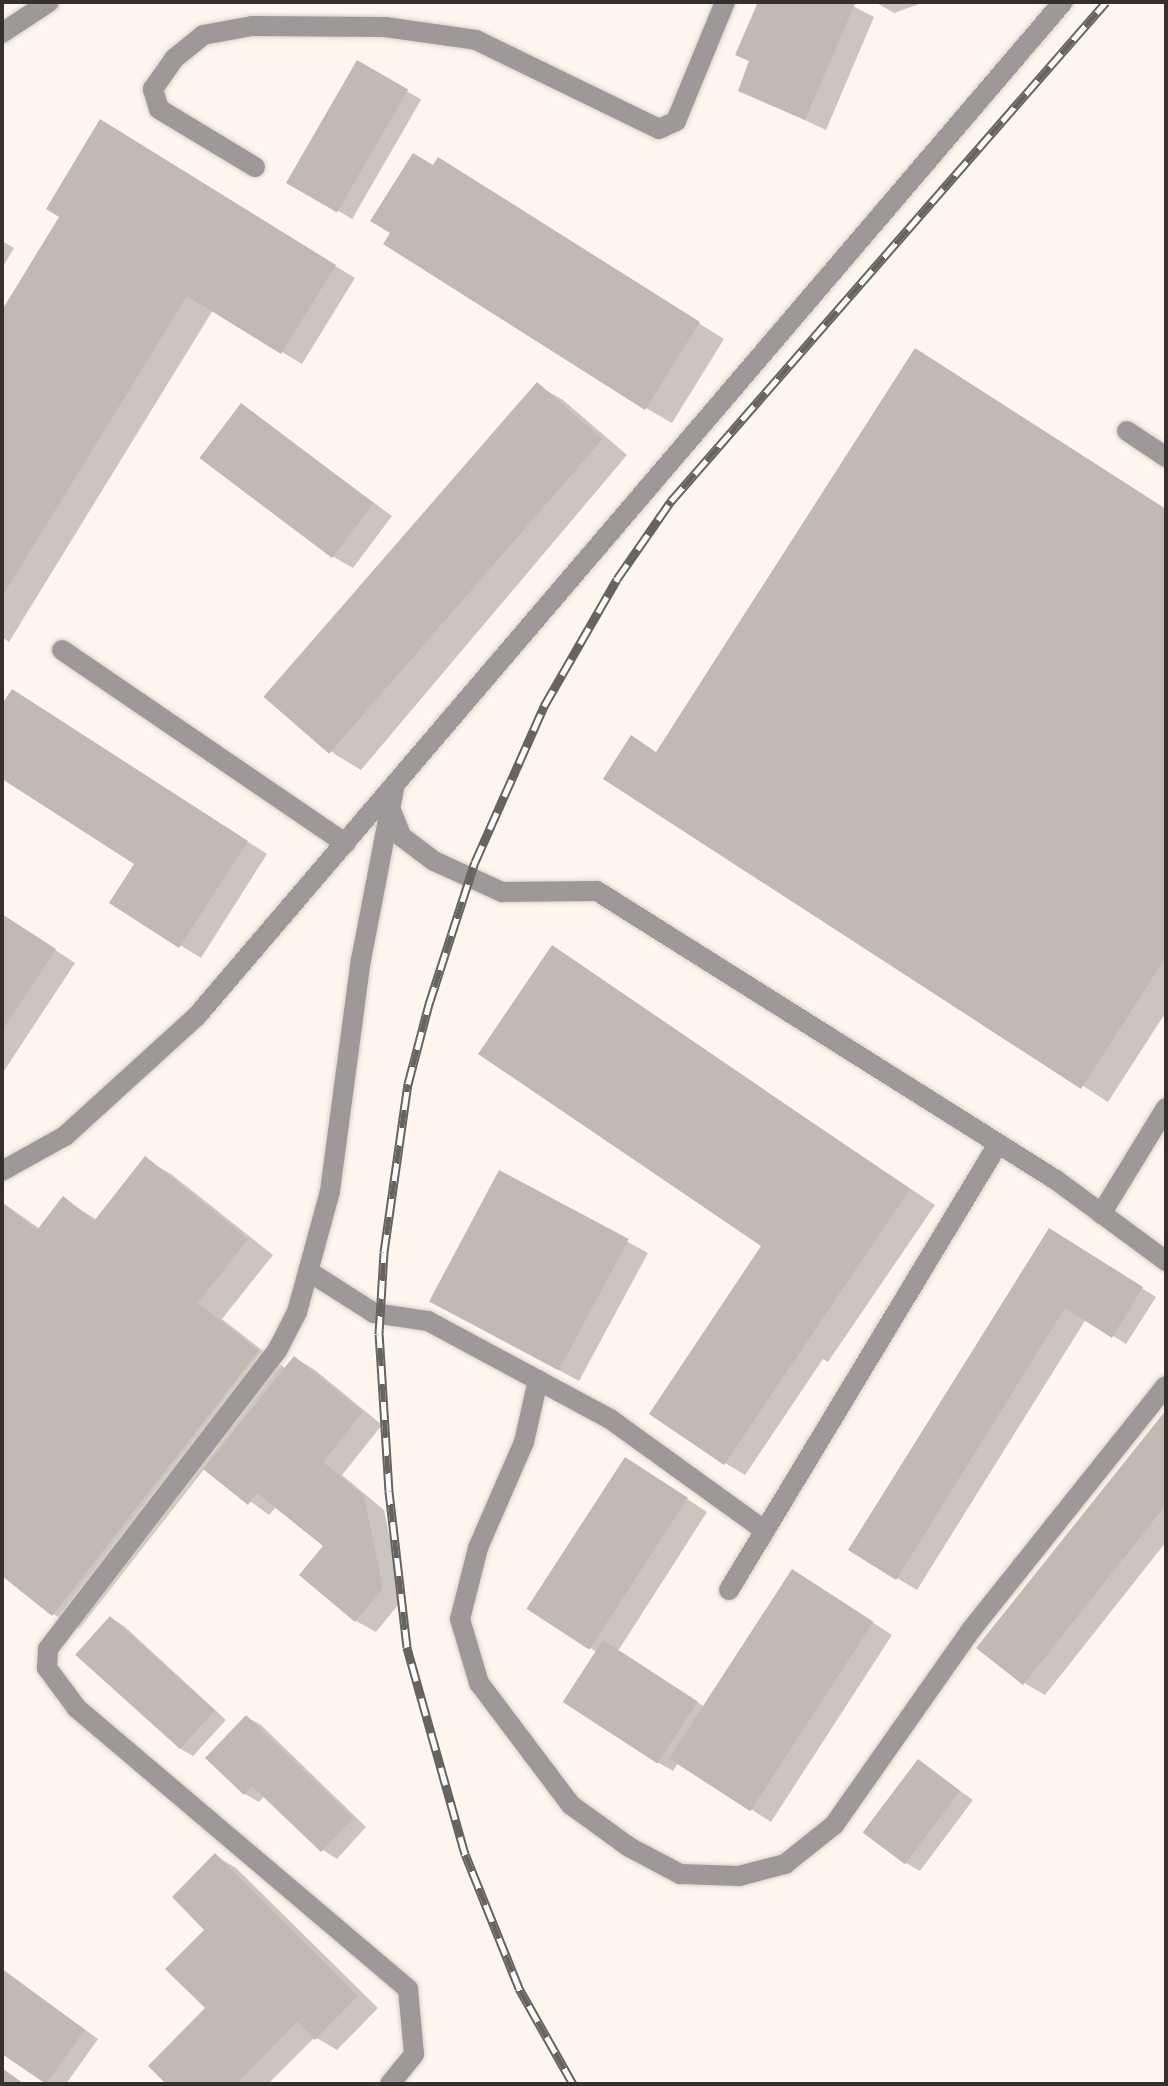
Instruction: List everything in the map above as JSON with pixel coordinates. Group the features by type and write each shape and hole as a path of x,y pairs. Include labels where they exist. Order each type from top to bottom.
{"street":[{"path":"2,33 49,2"},
{"path":"255,167 159,109 153,89 175,58 203,35 252,26 385,27 476,40 659,129 676,121 725,2"},
{"path":"2,1171 65,1136 196,1017 1063,2"},
{"path":"1127,431 1166,457"},
{"path":"62,650 345,843"},
{"path":"390,2084 414,2054 408,1989 76,1707 47,1668 48,1649 277,1351 297,1312 330,1191 361,960 396,783"},
{"path":"390,808 402,837 434,861 502,892 597,891 998,1144 1166,1261"},
{"path":"1101,1214 1166,1108"},
{"path":"729,1590 998,1144"},
{"path":"308,1271 374,1313 428,1321 610,1419 764,1530"},
{"path":"538,1380 524,1442 478,1548 460,1619 479,1683 571,1805 629,1847 680,1874 739,1876 785,1864 834,1825 971,1630 1166,1386"}],"building":[{"path":"758,2 855,4 805,120 738,91 749,61 735,55"},
{"path":"357,60 408,90 337,212 286,183"},
{"path":"100,119 336,265 281,354 187,296 2,597 2,310 59,217 46,209"},
{"path":"413,153 433,165 438,157 700,322 645,410 383,244 390,233 370,221"},
{"path":"915,348 1166,509 1166,957 1081,1089 603,779 631,735 656,752"},
{"path":"537,382 603,439 329,754 263,697"},
{"path":"241,403 374,503 332,558 199,458"},
{"path":"12,689 248,841 179,948 109,903 134,864 2,779 2,704"},
{"path":"2,914 56,949 2,1031"},
{"path":"552,945 910,1189 724,1465 649,1414 761,1246 478,1054"},
{"path":"145,1156 248,1239 198,1303 259,1351 52,1616 2,1576 2,1203 37,1230 63,1196 94,1221"},
{"path":"499,1170 629,1239 559,1371 429,1302"},
{"path":"1049,1228 1143,1287 1112,1338 1065,1308 896,1580 848,1550"},
{"path":"294,1356 363,1412 323,1462 364,1496 383,1588 355,1622 299,1575 323,1546 257,1493 248,1505 203,1469"},
{"path":"1166,1410 1166,1505 1023,1685 976,1648"},
{"path":"625,1457 688,1498 589,1650 526,1609"},
{"path":"792,1569 873,1622 750,1811 669,1759"},
{"path":"110,1616 215,1710 180,1749 75,1655"},
{"path":"603,1640 698,1702 657,1764 563,1702"},
{"path":"246,1715 353,1818 321,1852 252,1786 244,1795 205,1758"},
{"path":"918,1759 960,1791 905,1864 863,1832"},
{"path":"215,1853 358,1996 315,2040 297,2022 236,2084 166,2084 148,2066 205,2008 165,1969 204,1930 172,1897"},
{"path":"2,1969 85,2030 46,2084 2,2054"},
{"path":"2,2068 24,2084 2,2084"}],"railway":[{"path":"573,2084 519,1988 465,1854 407,1647 389,1491 379,1334 384,1252 408,1084 429,1004 475,862 544,706 617,579 671,501 1106,2"}]}
